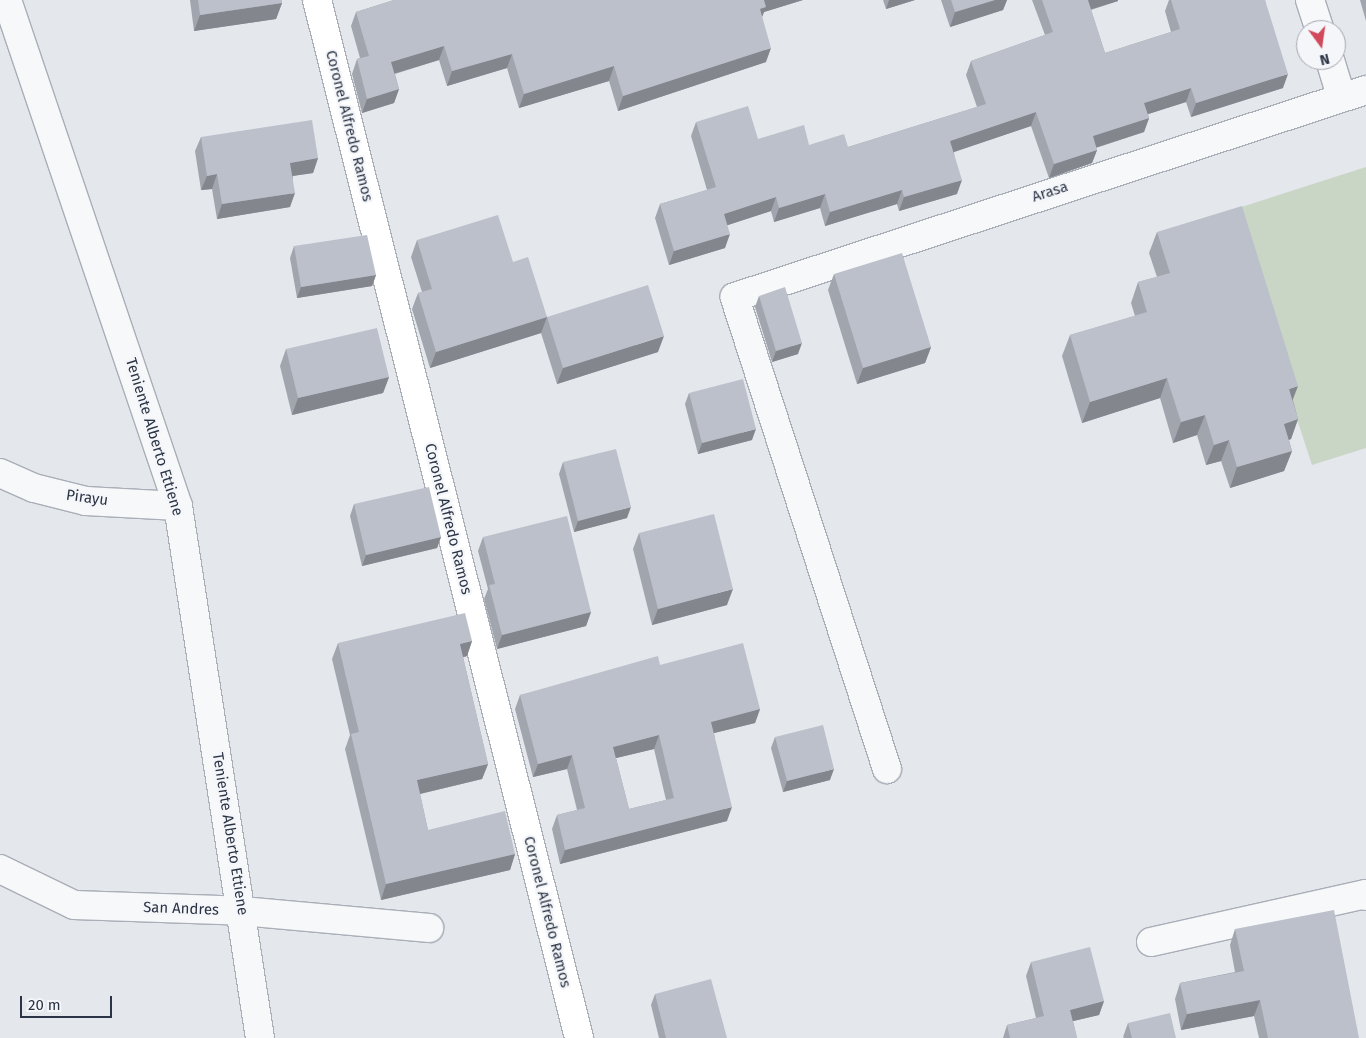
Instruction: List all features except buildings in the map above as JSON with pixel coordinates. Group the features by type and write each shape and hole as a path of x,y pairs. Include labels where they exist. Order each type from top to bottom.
{"main road":[{"name":"Coronel Alfredo Ramos","path":"317,0 579,1038"}],"street":[{"name":"Teniente Alberto Ettiene","path":"7,0 178,506 242,911 260,1038"},
{"path":"1310,0 1317,20"},
{"path":"1338,70 1354,92"},
{"name":"Arasa","path":"887,769 735,297 1354,92"},
{"name":"Pirayu","path":"0,473 34,488 86,501 178,506"},
{"name":"San Andres","path":"0,869 74,905 242,911 429,928"},
{"path":"1151,942 1366,895"}],"green space":[{"path":"1366,167 1366,448 1312,465 1229,211"}]}
